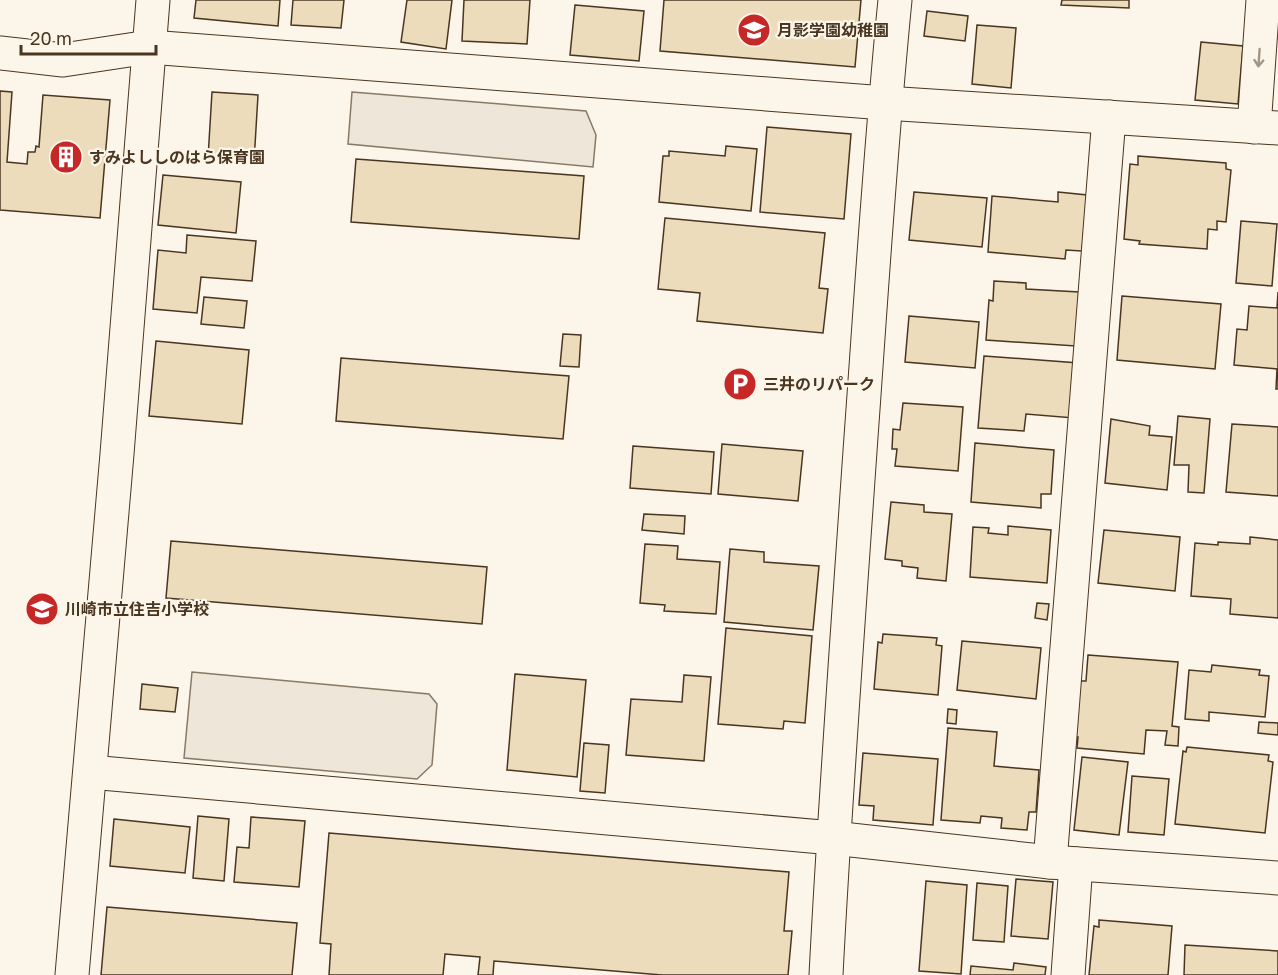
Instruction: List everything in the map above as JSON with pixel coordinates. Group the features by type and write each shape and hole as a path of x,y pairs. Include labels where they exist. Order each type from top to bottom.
{"street":[{"path":"72,975 153,0"},
{"path":"826,975 833,838 885,103 895,0"},
{"path":"0,53 63,60 149,47 885,103 1266,128 1263,0"},
{"path":"1068,975 1063,863 1109,117"},
{"path":"90,772 833,838 1063,863 1278,878"}],"shaded area":[{"path":"352,92 586,111 596,135 593,167 348,144"},
{"path":"192,672 429,694 437,704 432,765 417,779 184,758"}],"building":[{"path":"196,0 280,0 278,26 194,18"},
{"path":"293,0 344,0 341,28 291,25"},
{"path":"407,0 452,0 446,49 401,42"},
{"path":"464,0 530,0 527,44 462,41"},
{"name":"月影学園幼稚園","path":"664,0 861,0 855,67 660,51"},
{"path":"1062,0 1129,0 1129,8 1061,5"},
{"path":"575,5 644,11 639,61 570,55"},
{"path":"927,11 968,16 965,41 924,36"},
{"path":"977,25 1016,28 1011,88 972,84"},
{"path":"1201,42 1243,46 1238,104 1195,100"},
{"name":"すみよししのはら保育園","path":"0,91 12,92 7,162 27,164 28,152 35,152 36,146 39,147 43,95 110,100 100,218 0,210"},
{"path":"212,92 258,95 254,162 208,158"},
{"path":"767,127 851,134 844,219 760,212"},
{"path":"726,146 757,149 751,211 659,202 663,156 669,156 669,151 725,156"},
{"path":"1138,156 1226,163 1226,169 1231,170 1226,222 1217,221 1217,230 1208,229 1207,249 1139,244 1140,241 1124,239 1130,164 1138,165"},
{"path":"356,159 584,176 579,239 351,222"},
{"path":"163,175 241,182 236,233 158,225"},
{"path":"914,192 987,198 982,247 909,240"},
{"path":"1058,192 1087,195 1082,251 1066,250 1065,259 988,252 992,196 1058,202"},
{"path":"665,218 825,233 819,288 828,289 823,333 697,321 700,293 658,289"},
{"path":"1241,221 1277,224 1272,286 1236,283"},
{"path":"187,235 256,241 252,281 201,277 197,313 153,309 158,250 186,253"},
{"path":"994,281 1026,283 1026,289 1079,292 1076,346 986,340 989,300 993,301"},
{"path":"1278,292 1278,389 1276,389 1277,369 1234,365 1237,329 1247,330 1249,306 1277,308"},
{"path":"1122,296 1221,304 1215,369 1117,360"},
{"path":"204,297 247,301 244,328 201,324"},
{"path":"909,316 979,322 975,368 905,362"},
{"path":"563,334 581,335 579,367 560,366"},
{"path":"156,341 249,350 242,424 149,416"},
{"path":"984,356 1079,363 1074,418 1026,414 1024,431 978,428"},
{"path":"341,358 569,376 563,439 336,421"},
{"path":"903,403 963,407 958,471 895,466 897,449 892,449 893,429 900,430"},
{"path":"1178,416 1210,419 1204,493 1188,492 1189,465 1174,465"},
{"path":"1111,419 1150,426 1149,435 1172,437 1167,490 1105,483"},
{"path":"1232,424 1278,427 1278,496 1226,492"},
{"path":"975,443 1054,450 1051,494 1041,494 1041,508 971,502"},
{"path":"722,444 803,451 798,501 718,494"},
{"path":"633,446 714,452 711,494 630,488"},
{"path":"891,502 924,505 924,512 952,514 946,581 917,578 918,568 902,566 902,561 885,559"},
{"path":"644,514 685,516 684,534 642,530"},
{"path":"1008,526 1051,530 1047,583 970,577 973,527 989,528 988,533 1008,535"},
{"path":"1104,530 1180,537 1175,591 1098,583"},
{"path":"1250,537 1278,540 1278,618 1230,614 1231,599 1191,596 1195,543 1250,544"},
{"path":"171,541 487,567 482,624 166,598"},
{"path":"645,544 678,546 677,559 720,562 716,614 664,611 665,605 640,603"},
{"path":"730,549 764,552 764,562 819,566 813,630 724,622"},
{"path":"1037,603 1049,604 1047,620 1035,618"},
{"path":"726,628 812,636 805,723 784,721 783,729 718,724"},
{"path":"883,634 937,638 936,645 942,646 938,695 874,689 878,642 882,643"},
{"path":"962,641 1041,648 1036,699 957,690"},
{"path":"1088,655 1178,662 1172,726 1179,727 1178,746 1165,745 1167,731 1146,730 1144,754 1077,748 1078,737 1073,737 1078,681 1086,681"},
{"path":"1212,665 1260,670 1259,675 1269,676 1265,717 1209,712 1209,721 1185,719 1189,670 1211,672"},
{"path":"515,674 586,680 577,777 507,770"},
{"path":"684,675 711,677 704,761 626,755 631,699 682,702"},
{"path":"142,684 178,688 175,712 140,709"},
{"path":"948,709 957,710 956,724 947,723"},
{"path":"1259,722 1278,723 1278,735 1258,733"},
{"path":"948,728 997,732 994,766 1039,770 1036,812 1029,812 1027,830 1001,828 1002,818 981,816 980,823 941,820"},
{"path":"584,743 609,745 605,793 580,791"},
{"path":"1187,747 1269,755 1268,761 1273,762 1265,833 1175,824 1183,751 1186,752"},
{"path":"863,753 938,759 933,825 873,820 874,806 859,805"},
{"path":"1082,757 1128,762 1119,835 1074,830"},
{"path":"1132,776 1169,779 1164,835 1128,832"},
{"path":"198,816 229,819 224,881 193,878"},
{"path":"251,817 305,821 299,887 234,882 237,847 249,848"},
{"path":"114,819 190,827 185,873 110,866"},
{"path":"329,833 789,872 784,931 792,931 788,975 662,975 494,961 493,975 478,975 480,957 445,954 443,975 329,975 331,944 320,943"},
{"path":"1016,879 1053,882 1048,939 1011,936"},
{"path":"926,881 967,885 961,974 919,971"},
{"path":"977,883 1008,886 1004,942 973,940"},
{"path":"107,907 297,923 292,975 101,975"},
{"path":"1099,920 1172,926 1168,975 1089,975 1094,926 1099,927"},
{"path":"1185,945 1278,951 1278,975 1184,975"},
{"path":"1014,963 1046,967 1045,975 970,975 971,966 1013,970"}],"place":[{"name":"月影学園幼稚園","path":"754,30"},
{"name":"すみよししのはら保育園","path":"66,157"},
{"name":"三井のリパーク","path":"740,384"},
{"name":"川崎市立住吉小学校","path":"42,609"}]}
